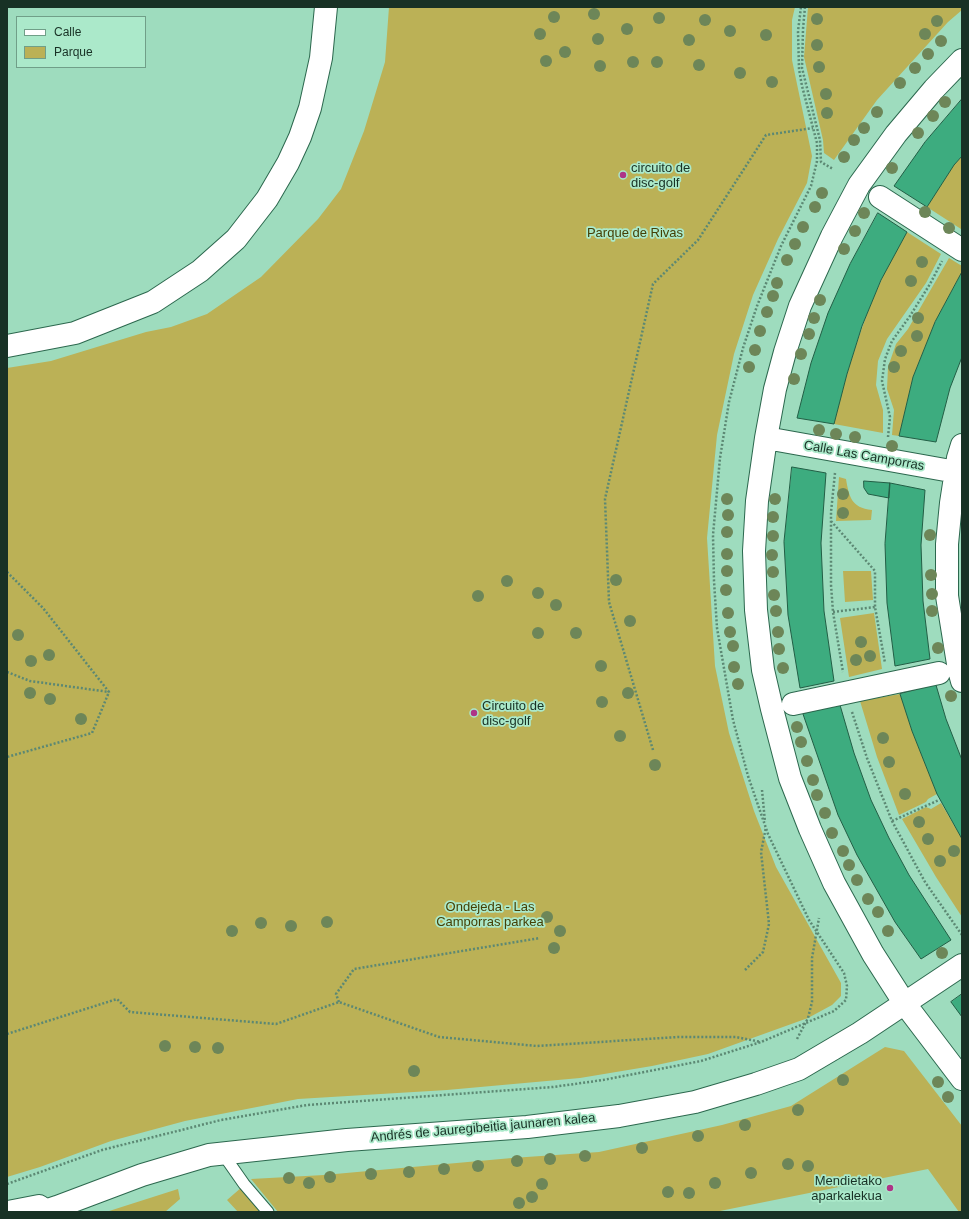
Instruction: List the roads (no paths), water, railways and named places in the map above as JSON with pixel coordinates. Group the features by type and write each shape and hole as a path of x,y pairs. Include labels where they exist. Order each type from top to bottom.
{"street":[{"path":"7,346 75,333 153,302 200,270 236,239 267,198 288,162 300,137 310,108 321,58 326,7"},
{"path":"962,60 934,89 896,134 859,185 832,236 800,306 775,388 757,501 754,551 756,610 763,670 790,778 810,829 834,883 873,954 905,1004 962,1079"},
{"path":"880,197 957,247"},
{"name":"Calle Las Camporras","path":"766,438 959,473"},
{"path":"962,445 958,458 959,473 951,503 947,544 947,596 962,681"},
{"path":"793,704 939,674"},
{"name":"Andrés de Jauregibeitia jaunaren kalea","path":"8,1212 39,1206 50,1211 142,1175 209,1156 347,1140 527,1127 620,1116 695,1102 756,1084 798,1069 860,1033 962,965"}],"lane":[{"path":"223,1154 244,1184 268,1212"}],"place":[{"name":"circuito de disc-golf","path":"623,175"},
{"name":"Circuito de disc-golf","path":"474,713"},
{"name":"Mendietako aparkalekua","path":"890,1188"}],"park label":[{"name":"Parque de Rivas","path":"635,233"},
{"name":"Ondejeda - Las Camporras parkea","path":"490,914"}]}
